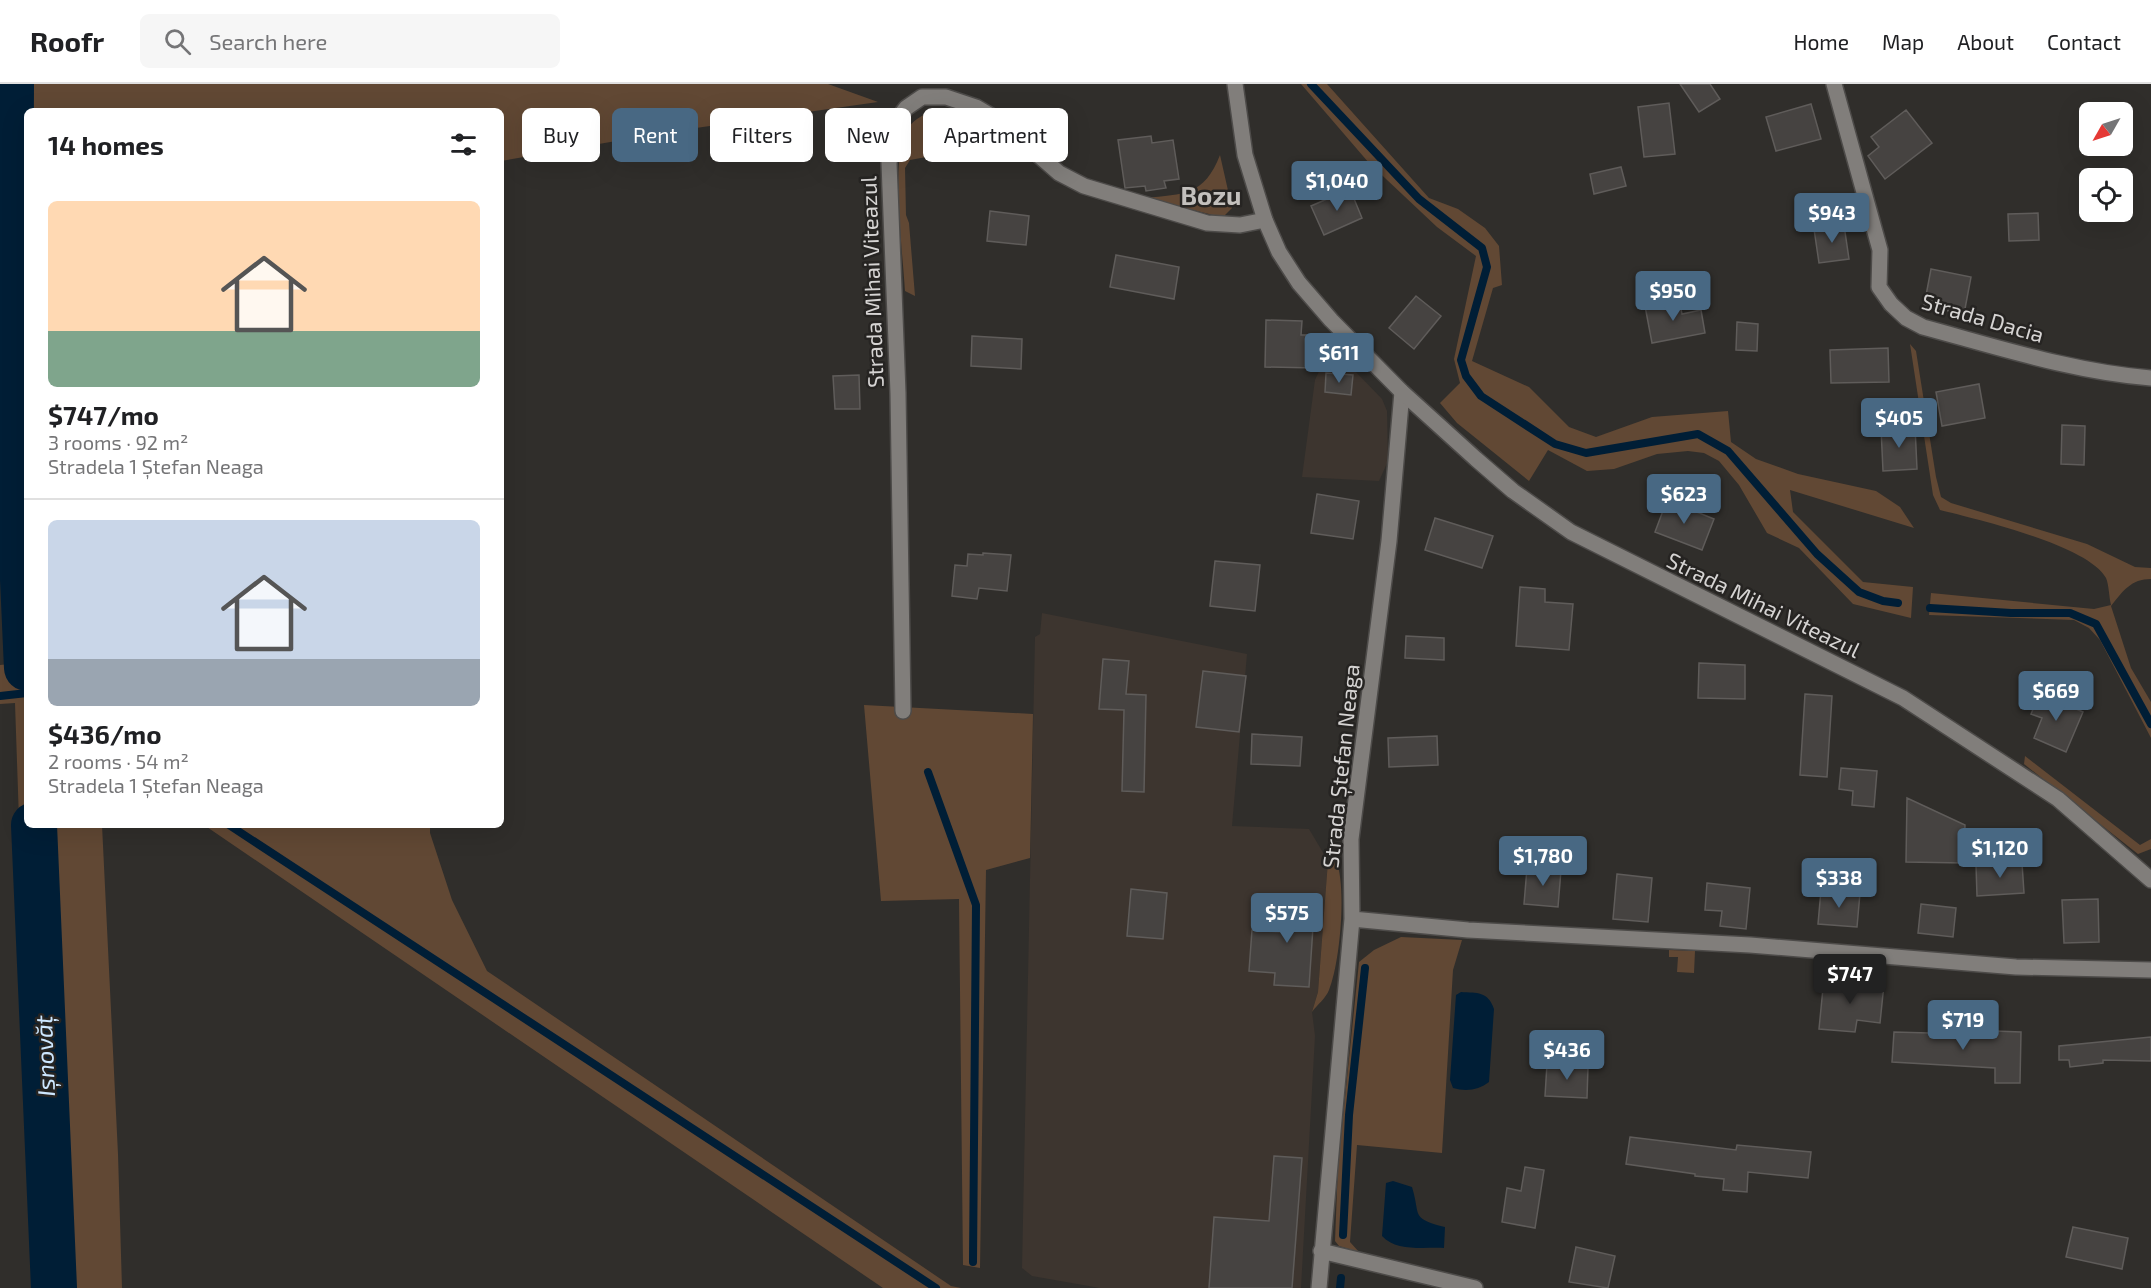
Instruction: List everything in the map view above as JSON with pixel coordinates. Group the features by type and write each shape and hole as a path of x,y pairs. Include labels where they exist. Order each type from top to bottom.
{"street":[{"name":"Strada Mihai Viteazul","path":"1235,84 1245,155 1265,220 1279,252 1299,283 1331,320 1402,393 1513,491 1571,532 1903,698 2058,800 2149,875"},
{"name":"Strada Dacia","path":"1834,84 1880,250 1879,287 1898,311 1923,327 2049,360 2131,377 2151,378"},
{"name":"Strada Mihai Viteazul","path":"903,711 898,393 889,164 896,121 906,108 922,97 946,97 976,107 998,120 1059,173 1084,186 1207,223 1240,225 1265,220"},
{"name":"Strada Ștefan Neaga","path":"1319,1288 1352,919 1351,839 1389,541 1402,393"},
{"path":"1352,919 1468,930 1750,945 2016,967 2151,970"},
{"path":"1321,1251 1475,1288"}],"shaded area":[{"path":"0,84 828,84 878,102 813,111 813,108 710,108 710,126 698,128 698,108 612,108 612,142 600,144 600,108 522,108 522,157 504,160 504,108 24,108 24,206 21,218 24,218 24,828 102,828 122,1288 35,1288 15,703 0,704 0,665 10,664 0,511"},
{"path":"1301,84 1327,84 1429,198 1458,209 1485,228 1499,246 1502,285 1493,288 1472,361 1529,387 1569,427 1596,437 1652,417 1728,411 1731,442 1756,459 1798,474 1876,491 1900,507 1914,528 1790,490 1793,512 1863,582 1913,587 1911,618 1853,604 1799,548 1767,533 1739,485 1719,461 1704,453 1688,451 1657,454 1614,469 1587,471 1548,450 1529,481 1457,423 1440,403 1460,383 1454,359 1476,256 1437,227 1369,163"},
{"path":"923,115 923,158 911,160 911,124"},
{"path":"1220,155 1232,208 1225,215 1217,216 1145,198 1182,193 1200,186 1214,168"},
{"path":"899,162 909,162 905,168 906,215 909,223 915,296 905,291 898,183"},
{"path":"1323,338 1382,399 1387,411 1388,461 1379,481 1302,477 1315,380 1321,367"},
{"path":"1910,344 1916,351 1941,497 1951,503 2087,544 2135,567 2151,568 2151,579 2133,584 2111,606 2131,668 2151,702 2151,738 2100,640 2089,628 2074,620 1929,615 1931,593 2094,609 2111,605 2106,578 2095,566 2078,555 2030,535 1940,510 1933,495"},
{"path":"1042,613 1247,654 1232,826 1309,829 1328,861 1318,992 1312,1012 1315,1036 1301,1288 1100,1288 1032,1276 1022,1268 1035,637 1040,634"},
{"path":"864,705 1033,714 1030,858 986,870 980,1268 963,1265 959,899 881,901"},
{"path":"2025,756 2140,845 2151,839 2151,849 2138,854 2024,764"},
{"path":"208,828 430,828 452,900 487,971 951,1286 961,1288 883,1288"},
{"path":"1336,860 1342,906 1339,944 1328,993 1312,1012 1318,992 1328,861"},
{"path":"1401,937 1462,940 1453,970 1442,1153 1357,1145 1350,1242 1359,1252 1339,1246 1335,1241 1338,1165 1359,962 1374,950"},
{"path":"1669,950 1695,951 1694,973 1677,972 1678,957 1669,957"}],"water":[{"path":"1461,992 1485,996 1494,1009 1489,1082 1481,1087 1467,1090 1453,1088 1450,1080 1456,995"},
{"path":"1393,1181 1412,1187 1417,1210 1422,1218 1445,1227 1444,1248 1402,1247 1382,1236 1386,1183"}],"building":[{"path":"1680,84 1710,84 1720,99 1699,112"},
{"path":"1669,103 1675,154 1644,157 1638,107"},
{"path":"1811,104 1821,139 1776,151 1766,117"},
{"path":"1906,110 1932,143 1885,179 1868,156 1879,147 1871,137"},
{"path":"1151,136 1152,143 1173,140 1179,179 1164,181 1166,188 1146,191 1145,186 1125,188 1118,140"},
{"path":"1621,167 1626,186 1594,194 1590,174"},
{"path":"1350,189 1362,218 1324,235 1311,206"},
{"path":"990,211 1029,216 1026,245 987,241"},
{"path":"2038,213 2039,240 2009,241 2008,214"},
{"path":"1844,225 1849,259 1819,263 1814,229"},
{"path":"1116,255 1179,267 1174,299 1110,287"},
{"path":"1931,269 1971,277 1964,314 1924,306"},
{"path":"1416,296 1441,316 1414,349 1389,328"},
{"path":"1679,300 1682,314 1701,310 1705,333 1652,343 1645,306"},
{"path":"1266,320 1302,321 1301,335 1316,335 1315,368 1265,367"},
{"path":"1737,322 1758,324 1757,351 1736,350"},
{"path":"972,336 1022,339 1021,369 971,366"},
{"path":"1888,348 1889,382 1831,383 1830,350"},
{"path":"1326,373 1353,375 1351,395 1325,392"},
{"path":"859,375 860,409 835,409 833,376"},
{"path":"1979,384 1985,418 1942,426 1936,392"},
{"path":"2062,425 2085,426 2084,465 2061,464"},
{"path":"1915,426 1917,469 1883,471 1881,428"},
{"path":"1317,494 1359,501 1353,539 1311,533"},
{"path":"1667,500 1714,519 1702,550 1655,532"},
{"path":"1435,518 1493,536 1482,568 1425,550"},
{"path":"983,553 1011,555 1007,591 979,588 977,599 952,596 955,565 967,566 968,554 983,555"},
{"path":"1215,561 1260,565 1255,611 1210,606"},
{"path":"1520,587 1545,589 1545,602 1573,604 1569,650 1516,646"},
{"path":"1406,636 1444,638 1444,660 1405,658"},
{"path":"1103,659 1129,661 1126,694 1146,695 1144,792 1122,791 1124,710 1099,709"},
{"path":"1699,663 1745,665 1745,699 1698,698"},
{"path":"1203,671 1246,676 1239,732 1196,727"},
{"path":"2040,693 2083,712 2066,752 2034,738 2042,718 2031,714"},
{"path":"1805,694 1832,696 1827,777 1800,775"},
{"path":"1252,734 1302,737 1300,766 1251,764"},
{"path":"1437,736 1438,765 1389,767 1388,738"},
{"path":"1841,768 1877,771 1874,807 1852,805 1853,791 1839,789"},
{"path":"1907,798 1965,825 1964,863 1906,862"},
{"path":"2022,863 2024,893 1977,896 1976,865"},
{"path":"1527,868 1561,870 1558,907 1524,904"},
{"path":"1617,874 1652,878 1648,922 1613,919"},
{"path":"1707,883 1750,888 1746,929 1720,926 1722,911 1705,910"},
{"path":"1131,889 1167,893 1163,939 1127,936"},
{"path":"1821,890 1860,893 1857,927 1818,924"},
{"path":"1283,894 1315,897 1309,987 1274,985 1275,973 1249,971 1252,930 1281,932"},
{"path":"2098,899 2099,942 2064,943 2062,900"},
{"path":"1921,904 1956,908 1953,937 1918,933"},
{"path":"1833,979 1884,984 1880,1023 1857,1020 1855,1032 1819,1029 1823,988 1831,989"},
{"path":"1967,1030 2021,1032 2020,1083 1995,1083 1995,1068 1892,1062 1894,1032 1966,1034"},
{"path":"2151,1037 2151,1061 2103,1060 2103,1063 2070,1067 2069,1060 2059,1060 2059,1046"},
{"path":"1547,1064 1588,1067 1587,1098 1545,1096"},
{"path":"1630,1137 1736,1150 1737,1145 1811,1152 1808,1178 1748,1172 1747,1192 1723,1190 1724,1179 1626,1164"},
{"path":"1274,1156 1302,1158 1292,1288 1209,1288 1214,1217 1269,1221"},
{"path":"1525,1167 1544,1170 1535,1228 1502,1222 1507,1188 1521,1191"},
{"path":"2073,1227 2128,1238 2122,1269 2066,1257"},
{"path":"1576,1247 1615,1256 1608,1288 1569,1282"}],"waterway":[{"name":"Ișnovăț","path":"11,84 10,291 24,601"},
{"path":"1311,84 1419,199 1482,248 1487,267 1461,360 1466,376 1481,396 1555,444 1586,453 1698,434 1728,451 1817,554 1859,592 1883,601 1898,603"},
{"path":"0,145 12,142"},
{"path":"11,184 24,183"},
{"path":"10,285 24,291"},
{"path":"1930,608 2011,613 2070,613 2096,624 2151,724"},
{"path":"0,696 24,693"},
{"path":"928,772 976,905 973,1262"},
{"name":"Ișnovăț","path":"34,828 54,1288"},
{"path":"234,828 936,1288"},
{"path":"1343,1235 1349,1115 1365,968"},
{"path":"1340,1288 1341,1278"}],"district":[{"name":"Bozu","path":"1211,194"}]}
